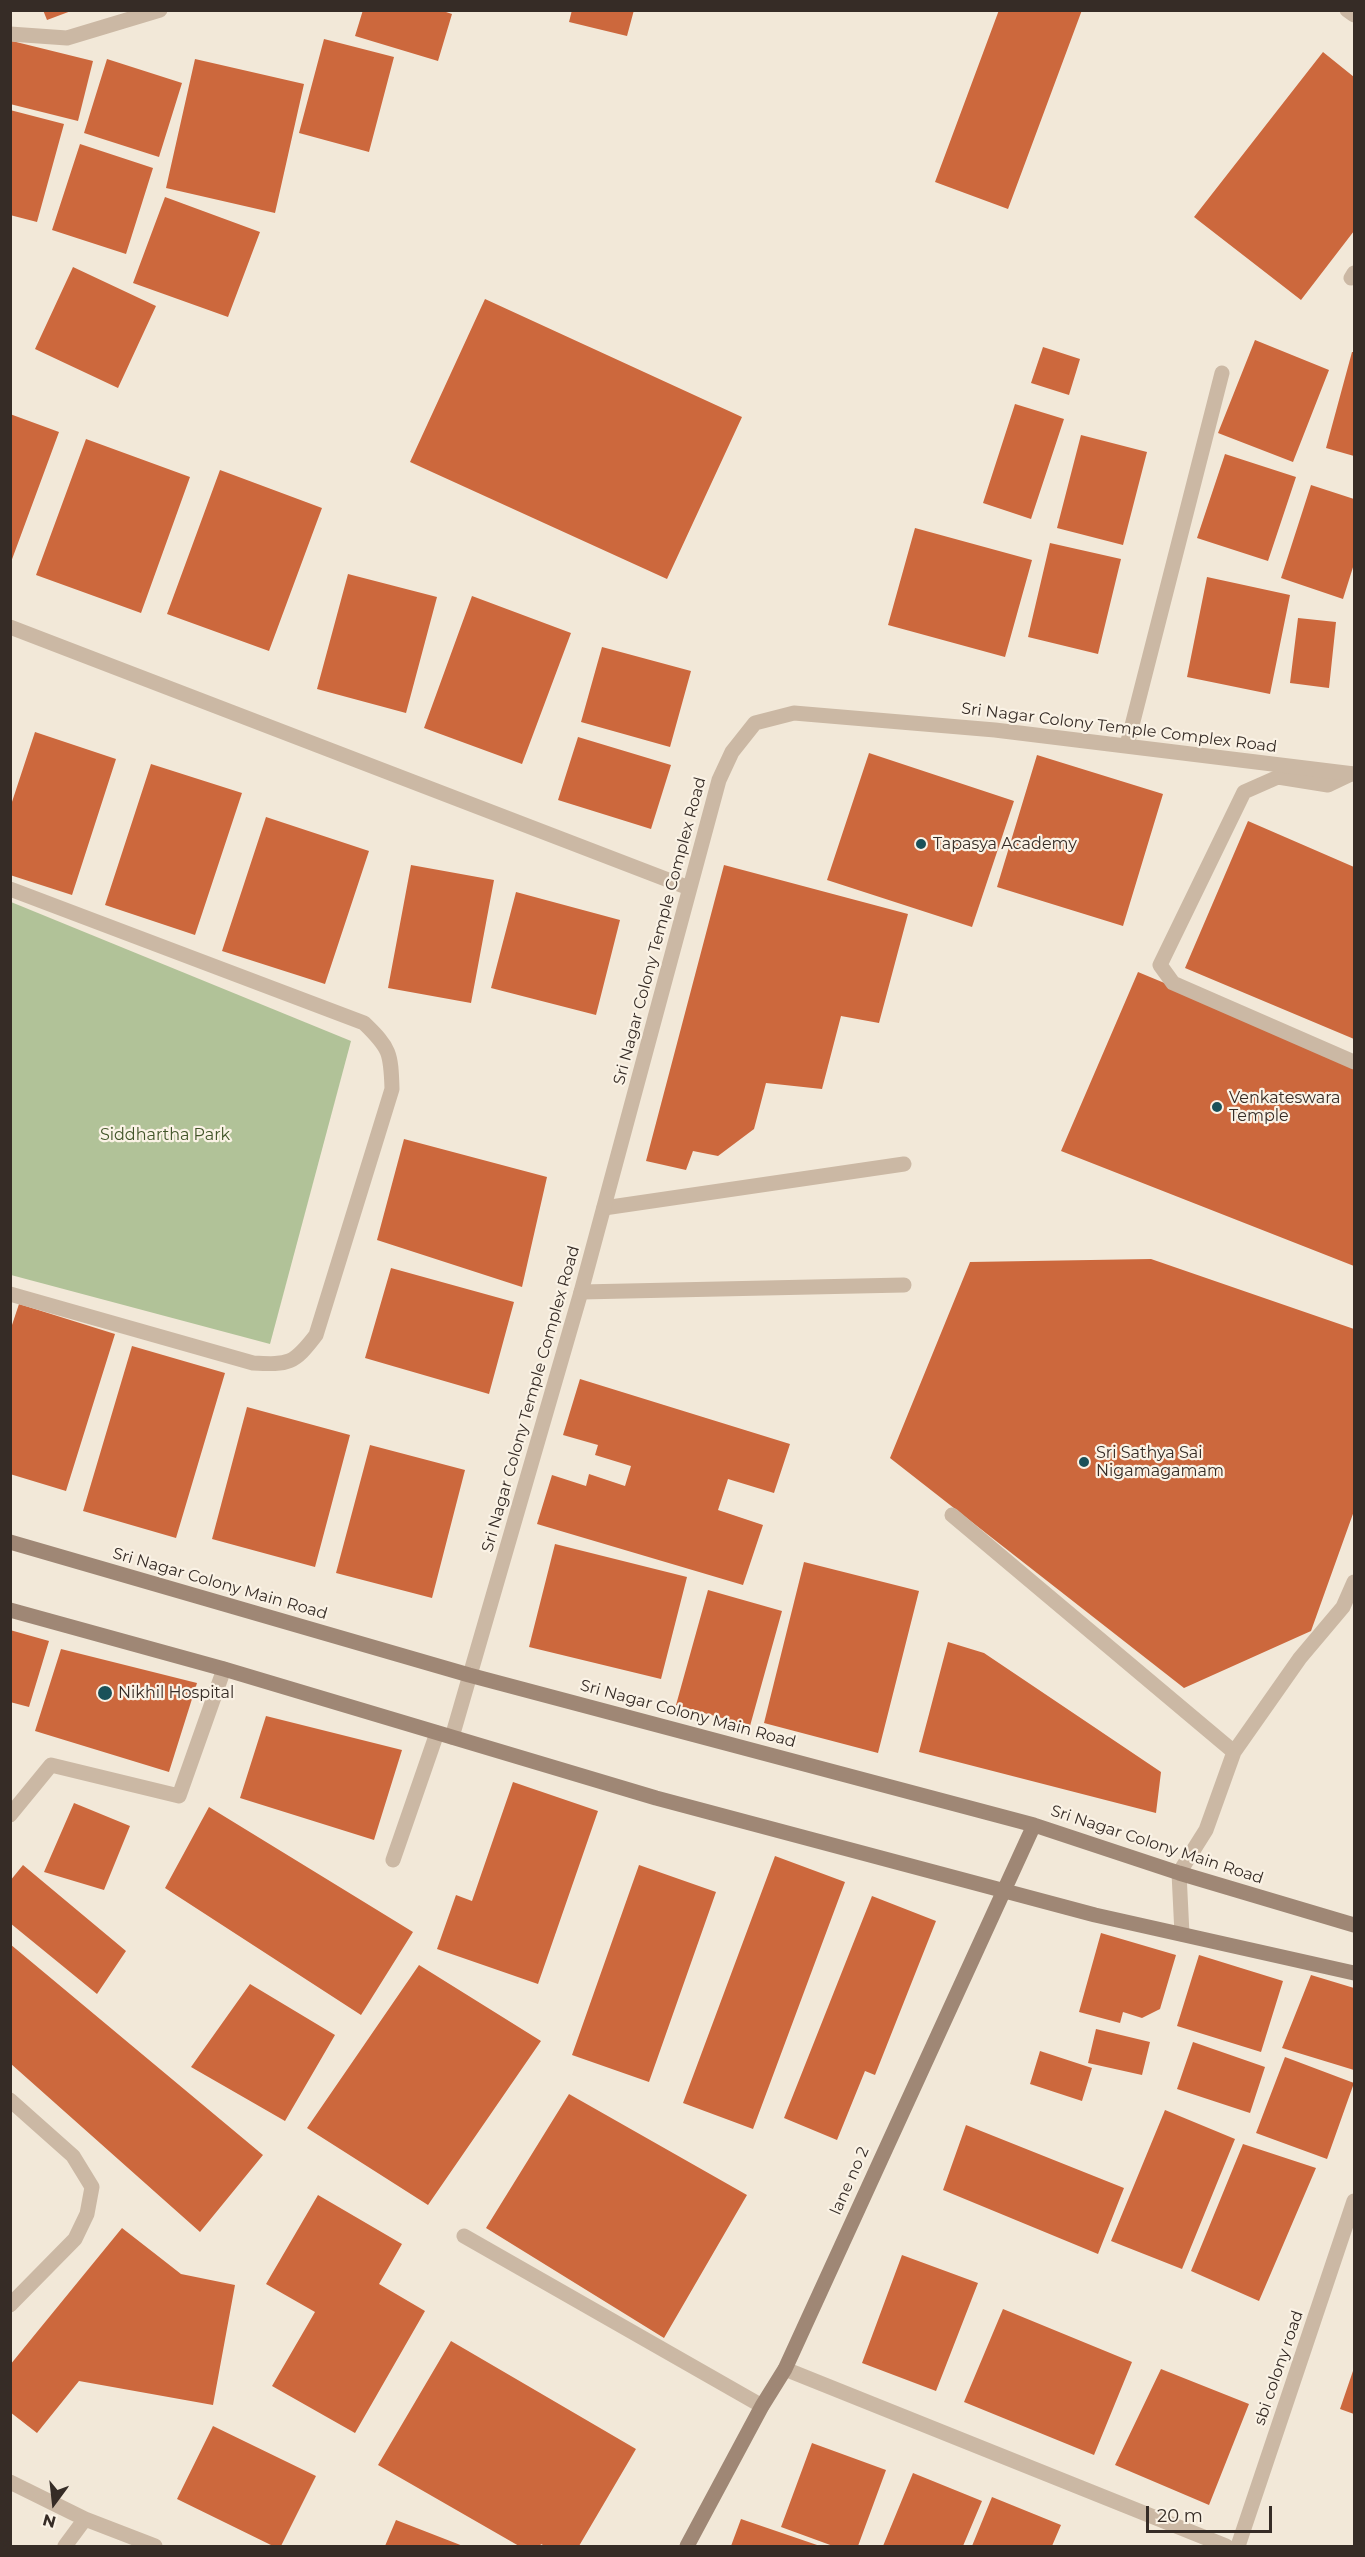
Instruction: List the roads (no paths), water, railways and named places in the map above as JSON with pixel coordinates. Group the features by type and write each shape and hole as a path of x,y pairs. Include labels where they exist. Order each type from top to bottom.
{"main road":[{"name":"Sri Nagar Colony Main Road","path":"10,1542 469,1675 1034,1825 1179,1873 1354,1925"},
{"path":"10,1610 224,1670 656,1798 1002,1890 1354,1973"},
{"name":"lane no 2","path":"687,2547 762,2406 785,2369 1002,1890 1034,1825"}],"street":[{"path":"10,34 67,38 160,10"},
{"path":"1347,10 1354,15"},
{"path":"1127,745 1222,374"},
{"path":"10,627 689,888"},
{"name":"Sri Nagar Colony Temple Complex Road","path":"393,1860 469,1675 581,1292 719,780 732,752 755,723 794,713 995,730 1353,774"},
{"path":"1353,774 1328,785 1278,777 1244,792 1160,965 1173,982 1354,1062"},
{"path":"10,889 364,1023 385,1042 391,1066 392,1089 316,1335 299,1358 276,1364 253,1363 10,1294"},
{"path":"604,1208 904,1164"},
{"path":"581,1292 904,1285"},
{"path":"952,1515 1234,1752"},
{"path":"1182,1934 1179,1873 1206,1830 1234,1752 1300,1658 1343,1607 1354,1582"},
{"path":"10,1815 51,1765 179,1796 224,1670"},
{"path":"10,2100 73,2156 92,2187 87,2214 75,2239 10,2305"},
{"name":"sbi colony road","path":"1238,2547 1354,2201"},
{"path":"464,2236 762,2406"},
{"path":"785,2369 1226,2547"},
{"path":"10,2482 85,2519 155,2547"},
{"path":"64,2547 85,2519"}],"place":[{"name":"Tapasya Academy","path":"921,844"},
{"name":"Venkateswara Temple","path":"1217,1107"},
{"name":"Sri Sathya Sai Nigamagamam","path":"1084,1462"},
{"name":"Nikhil Hospital","path":"105,1693"}],"park label":[{"name":"Siddhartha Park","path":"165,1135"}]}
